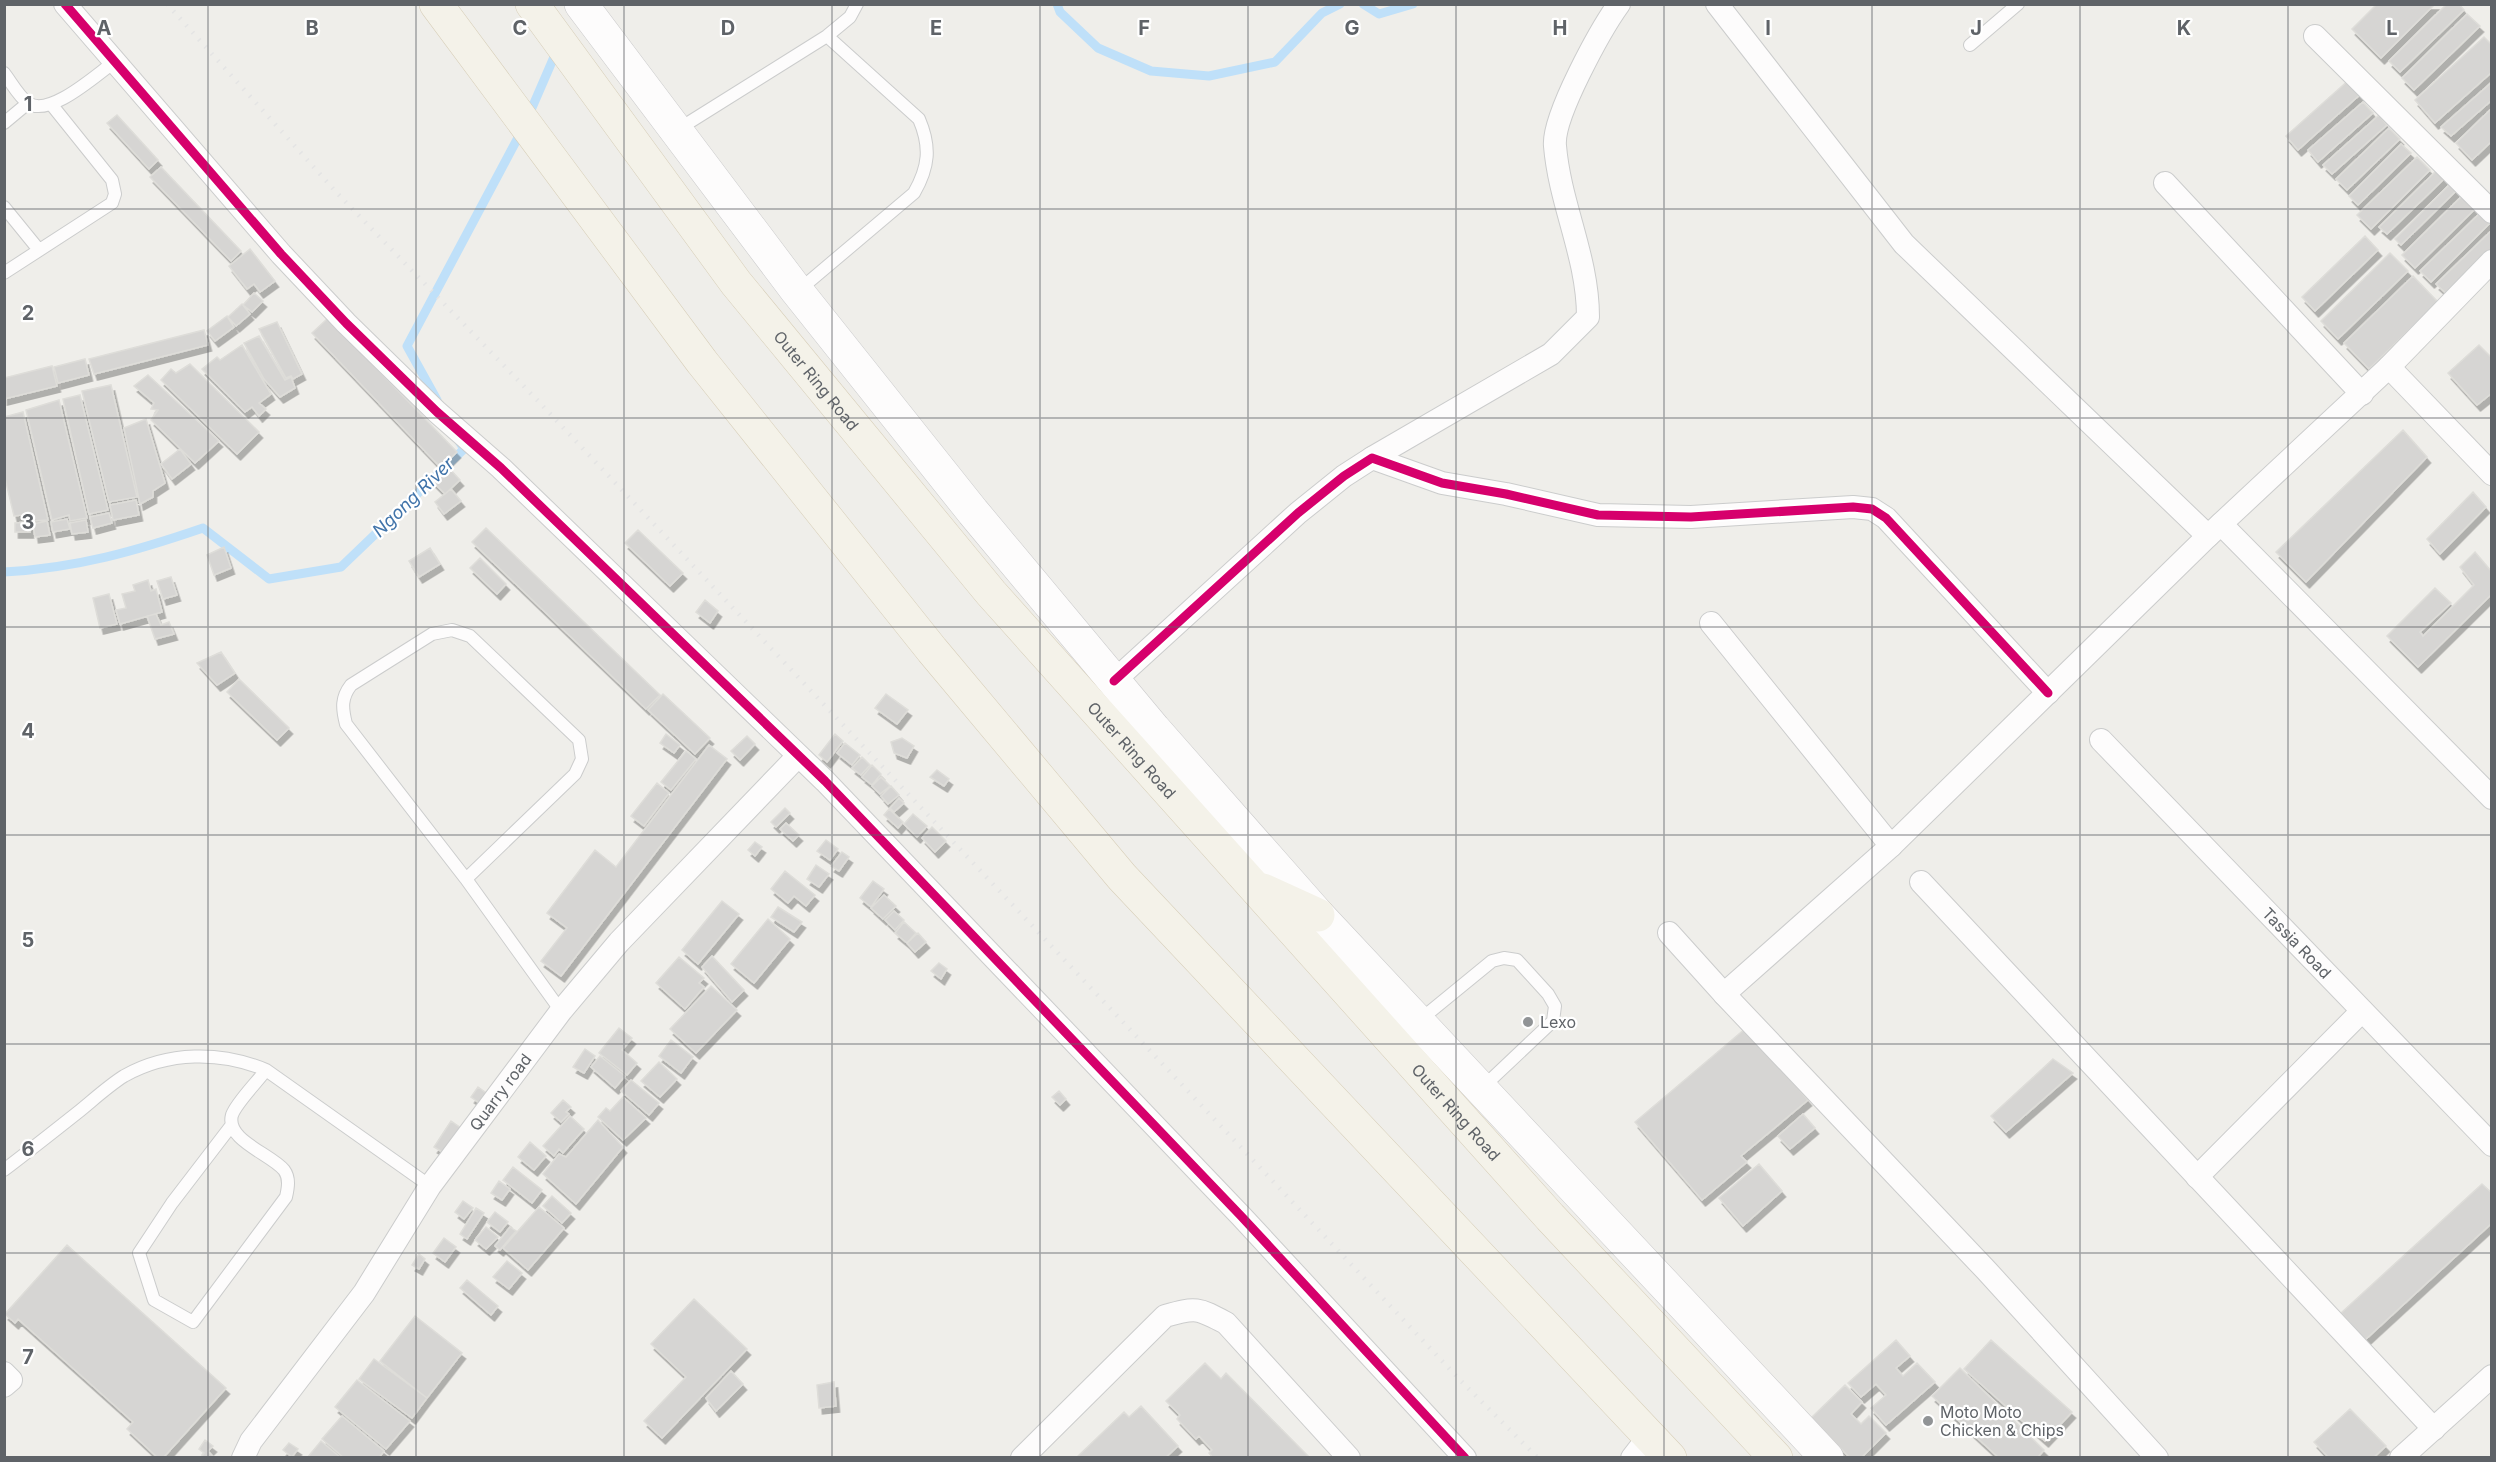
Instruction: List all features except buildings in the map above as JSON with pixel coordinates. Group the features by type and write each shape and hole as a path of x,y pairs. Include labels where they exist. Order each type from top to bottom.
{"main road":[{"path":"436,4 709,371 932,650 1122,877 1650,1450"},
{"name":"Outer Ring Road","path":"532,4 736,283 991,593 1550,1217 1776,1458"},
{"path":"581,4 806,302 973,512 1114,681 1318,915 1419,1020 1827,1458"},
{"path":"806,302 817,383"},
{"path":"1250,884 1318,915"}],"street":[{"path":"65,4 113,63 281,254 346,323 437,412 501,468 834,789 1224,1199 1465,1458"},
{"path":"1114,681 1298,513 1344,476 1551,354 1588,317 1588,294 1580,247 1569,212 1555,144 1567,98 1619,4"},
{"path":"1718,4 1904,244 2215,530 2492,798"},
{"path":"2315,36 2492,212"},
{"path":"2165,183 2362,394"},
{"path":"1724,994 1891,846 2215,530 2362,394 2492,261"},
{"path":"2389,367 2492,474"},
{"path":"1372,458 1442,483 1506,494 1598,515 1691,517 1853,507 1872,509 1886,518 2048,693"},
{"path":"1711,623 1891,846"},
{"name":"Tassia Road","path":"2101,740 2492,1145"},
{"name":"Quarry road","path":"243,1458 251,1441 363,1293 430,1186 561,1011 619,942 798,756"},
{"path":"1921,882 2434,1429"},
{"path":"1669,933 1986,1270 2157,1458"},
{"path":"2197,1176 2362,1011"},
{"path":"1022,1458 1165,1316 1184,1311 1201,1310 1226,1323 1349,1458"},
{"path":"4,1373 11,1380 4,1386"},
{"path":"2401,1458 2492,1376"}],"lane":[{"path":"676,130 827,36 850,17 857,4"},
{"path":"1970,45 2018,4"},
{"path":"806,302 914,193 924,176 928,153 919,119 827,36"},
{"path":"4,73 28,104 41,107 59,101 113,63"},
{"path":"4,123 28,104"},
{"path":"4,273 112,203 115,194 112,180 51,104"},
{"path":"4,207 39,250"},
{"path":"466,879 576,774 582,759 579,740 470,636 452,630 432,634 351,685 344,694 342,707 346,724 466,879 561,1011"},
{"path":"1419,1020 1492,961 1504,958 1517,960 1552,1000 1555,1006 1553,1021 1482,1088"},
{"path":"4,1170 123,1077 148,1065 196,1056 242,1060 266,1070 430,1186"},
{"path":"231,1126 238,1136 284,1171 289,1185 286,1197 194,1322 154,1300 139,1253 172,1203 231,1126 232,1113 266,1070"}],"waterway":[{"path":"1057,4 1060,12 1098,48 1151,71 1209,76 1275,62 1322,13 1340,4"},
{"name":"Ngong River","path":"1363,4 1379,14 1413,4"},
{"name":"Ngong River","path":"528,117 557,50"},
{"name":"Ngong River","path":"437,400 407,346 521,132"},
{"name":"Ngong River","path":"4,572 56,567 106,557 203,528 269,579 341,567 464,449 459,441"}],"railway":[{"path":"167,4 337,193 539,402 1460,1380 1538,1458"}],"cycle path":[{"path":"65,4 281,254 346,323 437,412 501,468 825,781 1241,1216 1465,1458"},
{"path":"1114,681 1298,513 1344,476 1372,458 1442,483 1506,494 1598,515 1691,517 1853,507 1872,509 1886,518 2048,693"}],"place":[{"name":"Lexo","path":"1528,1022"},
{"name":"Moto Moto Chicken & Chips","path":"1928,1421"}]}
